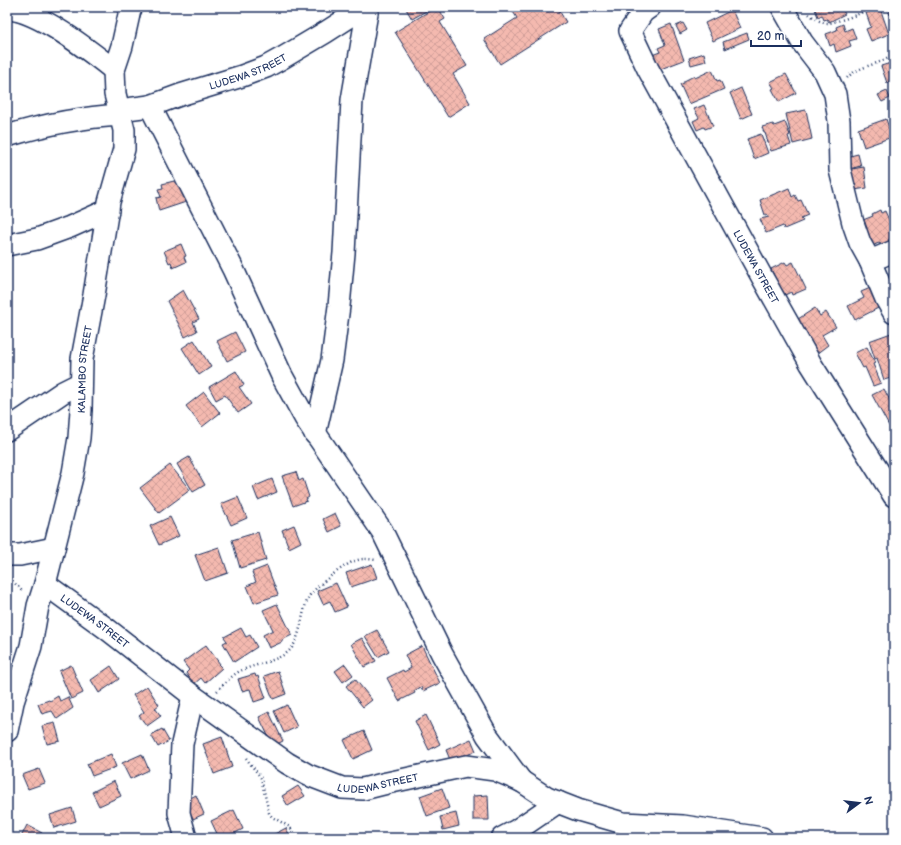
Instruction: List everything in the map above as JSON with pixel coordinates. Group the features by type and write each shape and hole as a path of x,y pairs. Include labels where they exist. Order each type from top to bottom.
{"street":[{"name":"KALAMBO STREET","path":"7,731 13,702 32,646 38,606 45,584 73,472 79,438 82,359 109,202 124,149 124,130 115,94 114,70 132,7"},
{"name":"LUDEWA STREET","path":"7,136 26,130 150,106 242,76 266,67 365,7"},
{"path":"315,434 332,360 339,306 344,253 352,100 368,7"},
{"name":"LUDEWA STREET","path":"650,7 643,12 634,23 630,31 648,69 811,364 894,496"},
{"path":"782,7 802,42 824,72 835,94 839,121 840,170 853,223 860,243 894,313"},
{"path":"7,9 29,14 58,30 93,53 114,70"},
{"path":"150,106 233,269 282,376 305,418 382,532 442,654 487,735 521,781"},
{"path":"7,245 37,239 70,228 108,210"},
{"path":"870,262 894,250"},
{"path":"7,430 63,392 81,383"},
{"path":"7,555 20,555 54,548"},
{"name":"LUDEWA STREET","path":"45,584 107,629 193,696 286,763 308,775 342,788 363,789 387,782 466,766 495,770 521,781 547,798 578,810 623,823 683,826 762,838"},
{"path":"186,838 179,813 182,744 193,696"},
{"path":"502,838 517,830 558,802"}],"path":[{"path":"803,10 813,18 829,23 860,14 872,7"},
{"path":"835,94 853,71 886,60 894,54"},
{"path":"215,712 214,696 217,690 224,685 230,677 240,671 286,653 293,647 308,597 319,586 353,561 366,558 399,568"},
{"path":"7,586 13,582"},
{"path":"244,756 261,778 269,813 272,817 290,827 297,838"}],"building":[{"path":"405,7 433,7 412,19"},
{"path":"438,7 445,19 440,22 467,66 453,74 470,103 448,117 395,32"},
{"path":"510,7 528,7 531,12 538,7 557,7 566,22 500,64 484,39 517,18"},
{"path":"819,7 841,7 845,14 829,22 827,19 824,20 822,15 818,17 815,9"},
{"path":"880,8 889,34 871,41 866,29 871,27 866,13"},
{"path":"732,10 740,28 713,41 705,23"},
{"path":"894,10 894,29 889,12"},
{"path":"683,23 687,30 680,34 676,26"},
{"path":"671,24 684,60 658,70 652,55 660,52 658,48 665,45 659,29"},
{"path":"843,24 845,31 852,28 856,39 849,41 851,46 836,52 834,44 830,46 826,34 837,30 836,27"},
{"path":"747,33 749,39 725,49 723,42"},
{"path":"704,53 706,61 691,65 689,58"},
{"path":"894,62 894,80 887,83 881,66"},
{"path":"712,70 717,81 720,80 724,89 689,104 680,84 694,76 695,78"},
{"path":"786,74 796,93 779,102 770,82"},
{"path":"741,88 752,114 741,119 730,93"},
{"path":"887,91 890,98 882,102 878,95"},
{"path":"704,105 713,126 705,129 704,127 697,130 693,121 699,118 694,109"},
{"path":"806,110 812,139 793,144 786,114"},
{"path":"886,119 892,137 864,147 858,129"},
{"path":"785,122 790,135 788,136 791,145 771,151 762,127 773,124 774,126"},
{"path":"761,134 768,153 754,159 747,139"},
{"path":"858,154 861,166 849,169 846,157"},
{"path":"864,167 867,188 854,190 851,169"},
{"path":"174,181 176,184 181,183 186,202 159,211 156,198 161,197 158,189 163,188 162,184"},
{"path":"789,188 792,197 795,195 798,201 801,200 808,215 801,218 803,221 784,229 783,226 766,233 760,219 769,217 767,214 765,215 760,200"},
{"path":"880,210 881,213 885,211 893,229 890,230 893,238 889,239 890,242 882,246 880,242 873,246 870,238 867,239 863,229 866,228 863,220 873,216 872,214"},
{"path":"181,244 186,256 184,257 186,262 173,268 164,251"},
{"path":"785,262 787,265 793,262 806,289 792,295 791,292 783,296 771,269"},
{"path":"894,275 894,294 887,279"},
{"path":"875,286 884,305 855,320 848,306 864,298 861,292"},
{"path":"183,290 199,319 193,322 197,331 185,337 167,301"},
{"path":"815,308 820,316 826,312 836,327 822,335 828,345 816,354 795,321"},
{"path":"235,332 245,352 227,361 217,341"},
{"path":"894,332 894,353 892,353 894,361 894,377 884,380 877,358 875,359 869,341"},
{"path":"194,340 211,367 199,375 182,348"},
{"path":"867,347 875,363 873,364 881,383 873,386 865,367 863,368 855,353"},
{"path":"236,371 244,385 239,387 251,404 238,413 225,395 216,400 209,387"},
{"path":"884,389 894,408 894,423 889,426 872,395"},
{"path":"204,392 220,413 202,427 186,406"},
{"path":"189,457 205,485 193,492 177,464"},
{"path":"170,465 190,490 159,513 140,488"},
{"path":"296,472 299,481 303,479 309,497 306,499 307,501 293,506 282,476"},
{"path":"272,479 277,492 258,500 253,487"},
{"path":"238,497 247,518 231,525 221,504"},
{"path":"335,513 341,526 329,532 323,519"},
{"path":"170,517 179,536 159,545 150,526"},
{"path":"294,525 301,542 289,548 282,530"},
{"path":"258,532 266,560 240,568 232,540"},
{"path":"219,547 228,573 205,581 195,555"},
{"path":"372,564 377,578 351,587 346,573"},
{"path":"267,566 278,595 254,603 247,586 256,582 252,572"},
{"path":"336,583 347,607 335,612 330,601 323,604 317,591"},
{"path":"277,604 292,635 269,648 263,635 273,630 263,610"},
{"path":"241,628 246,637 250,635 257,647 234,662 223,643 227,641 224,637"},
{"path":"377,630 389,651 378,657 365,636"},
{"path":"362,638 376,661 364,667 351,644"},
{"path":"206,645 222,668 205,683 201,678 194,684 186,673 189,670 183,662"},
{"path":"422,646 440,683 423,691 421,687 414,691 415,693 399,701 387,678 403,670 404,672 411,668 405,655"},
{"path":"345,664 353,675 343,682 335,671"},
{"path":"71,665 83,693 71,699 59,671"},
{"path":"111,666 119,679 99,693 91,680"},
{"path":"278,671 286,694 273,699 264,676"},
{"path":"255,674 256,677 258,676 266,698 254,702 250,689 242,691 238,679"},
{"path":"355,679 372,700 363,707 346,686"},
{"path":"147,686 159,705 155,708 161,716 147,726 139,716 144,712 133,695"},
{"path":"58,696 60,701 68,697 73,708 57,719 52,711 42,714 38,704 49,700 50,701"},
{"path":"287,705 297,727 284,733 274,711"},
{"path":"269,712 283,741 273,746 259,717"},
{"path":"426,715 440,744 429,750 415,721"},
{"path":"55,723 60,741 47,744 42,726"},
{"path":"162,729 169,741 158,747 151,735"},
{"path":"364,731 372,750 353,759 344,740"},
{"path":"222,737 232,767 214,774 203,744"},
{"path":"471,739 476,751 451,762 446,750"},
{"path":"111,754 116,767 92,776 87,764"},
{"path":"142,754 149,770 130,779 122,763"},
{"path":"39,769 45,783 28,789 22,775"},
{"path":"114,781 121,796 99,806 92,792"},
{"path":"298,786 305,796 288,806 282,796"},
{"path":"442,788 449,808 427,816 420,796"},
{"path":"196,795 204,814 193,819 185,801"},
{"path":"488,795 489,820 473,820 473,796"},
{"path":"72,808 76,821 54,828 50,815"},
{"path":"234,810 243,829 225,838 219,838 211,821"},
{"path":"456,813 459,826 443,830 440,817"},
{"path":"27,825 42,833 40,838 21,837"},
{"path":"286,828 291,838 267,838"}]}
